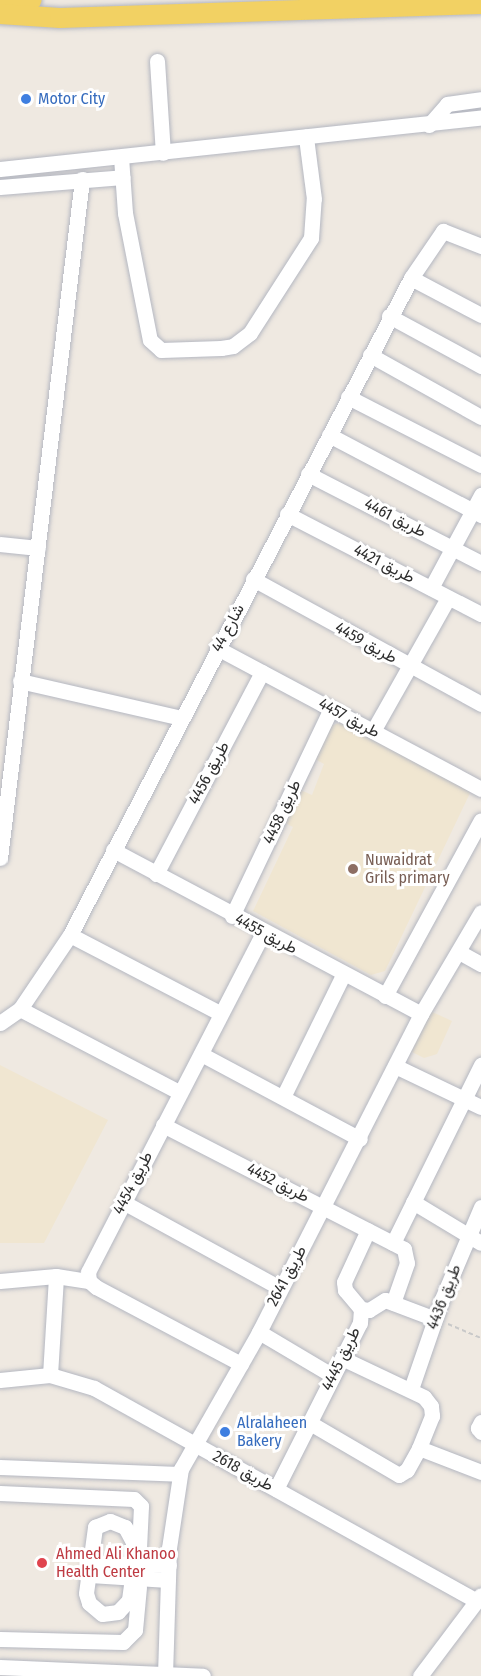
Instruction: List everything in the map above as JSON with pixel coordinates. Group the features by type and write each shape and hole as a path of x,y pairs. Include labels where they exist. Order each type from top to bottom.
{"main road":[{"path":"0,5 32,0"},
{"path":"0,14 60,18 481,3"}],"street":[{"path":"157,61 163,153"},
{"path":"429,125 447,104 481,99"},
{"path":"0,169 481,118"},
{"path":"121,157 125,213 150,340 161,350 233,346 255,327 311,238 314,199 306,137"},
{"path":"0,187 123,177"},
{"path":"0,858 5,780 38,548 82,179"},
{"name":"شارع 44","path":"0,1023 20,1009 70,935 389,316 411,278 443,231 450,230 481,246"},
{"path":"411,278 481,315"},
{"path":"389,316 481,366"},
{"path":"370,356 481,417"},
{"path":"348,397 481,465"},
{"path":"329,435 477,513"},
{"name":"طريق 4461","path":"308,474 481,563"},
{"path":"431,588 452,548 477,513 481,495"},
{"name":"طريق 4421","path":"287,514 481,614"},
{"path":"0,544 38,548"},
{"name":"طريق 4459","path":"253,579 409,667 481,704"},
{"path":"373,731 448,598"},
{"name":"طريق 4457","path":"217,648 481,789"},
{"name":"طريق 4456","path":"156,874 262,672"},
{"path":"20,681 182,718"},
{"name":"طريق 4458","path":"232,916 332,708"},
{"path":"385,996 481,820"},
{"name":"طريق 4455","path":"113,850 263,933 421,1014"},
{"name":"طريق 2641","path":"165,1675 168,1565 179,1479 187,1478 198,1445 360,1140 421,1014 481,912"},
{"name":"طريق 4454","path":"89,1281 88,1272 123,1202 263,933"},
{"path":"70,935 220,1013"},
{"path":"459,952 481,964"},
{"path":"283,1097 343,975"},
{"path":"20,1009 179,1092"},
{"path":"201,1054 360,1140"},
{"path":"393,1303 408,1258 404,1249 393,1243 481,1065"},
{"path":"395,1066 481,1107"},
{"name":"طريق 4452","path":"163,1125 393,1243"},
{"path":"123,1202 280,1288"},
{"path":"413,1202 475,1240"},
{"name":"طريق 4436","path":"411,1389 435,1319 475,1240 481,1207"},
{"name":"طريق 4445","path":"276,1489 360,1323 361,1309 345,1290 344,1282 368,1230"},
{"path":"50,1375 56,1276"},
{"path":"0,1281 56,1276 89,1281 241,1364"},
{"path":"361,1309 372,1309 382,1300 435,1319"},
{"path":"259,1332 333,1376"},
{"path":"310,1423 399,1475 407,1470 419,1448 432,1416 431,1406 411,1389 342,1358"},
{"name":"طريق 2618","path":"0,1380 50,1375 94,1388 479,1598"},
{"path":"481,1422 478,1430 481,1432"},
{"path":"419,1448 481,1472"},
{"path":"0,1467 179,1479"},
{"path":"0,1493 134,1498 141,1506 135,1571 135,1630 123,1642 0,1639"},
{"path":"110,1521 121,1524 129,1531 135,1571 130,1594 122,1609 107,1614 92,1608 86,1593 95,1527 110,1521"},
{"path":"135,1571 168,1565"},
{"path":"91,1569 135,1571 168,1580"},
{"path":"420,1676 479,1598"},
{"path":"0,1667 63,1672 203,1676"}],"path":[{"path":"435,1319 481,1338"}],"shaded area":[{"name":"Nuwaidrat Grils primary","path":"342,722 471,791 385,971 371,975 253,911 293,827 281,821 296,788 312,795 324,764 313,758 327,727"},
{"path":"428,1010 452,1021 437,1054 424,1058 408,1050"},
{"path":"0,1065 108,1120 44,1243 0,1243"}],"place":[{"name":"Motor City","path":"26,99"},
{"name":"Nuwaidrat Grils primary","path":"353,869"},
{"name":"Alralaheen Bakery","path":"225,1432"},
{"name":"Ahmed Ali Khanoo Health Center","path":"42,1563"}]}
